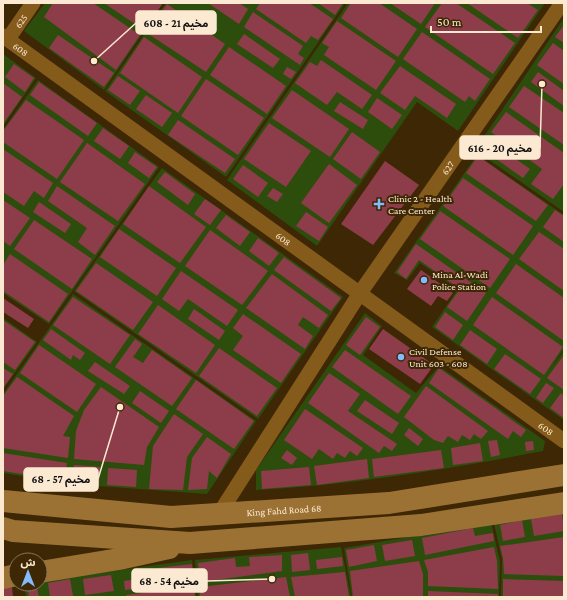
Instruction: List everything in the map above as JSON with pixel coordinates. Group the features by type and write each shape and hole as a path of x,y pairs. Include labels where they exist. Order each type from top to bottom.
{"main road":[{"name":"King Fahd Road 68","path":"3,501 171,517 389,503 564,474"},
{"path":"3,528 13,531 190,543 421,525 564,503"},
{"path":"48,571 119,560 190,543"}],"street":[{"name":"625","path":"5,38 33,3"},
{"name":"627","path":"219,514 360,293 562,3"},
{"name":"608","path":"5,38 564,441"}],"green space":[{"path":"45,3 163,3 104,90 24,31"},
{"path":"166,3 345,3 226,177 105,91"},
{"path":"348,3 545,3 458,131 417,102 317,246 227,180"},
{"path":"564,18 564,212 475,150"},
{"path":"3,54 36,78 3,126"},
{"path":"38,80 159,167 49,324 3,293 3,130"},
{"path":"477,155 564,215 564,349 550,369 564,351 564,420 432,327 458,289 420,263 407,280 394,273"},
{"path":"162,168 343,297 258,419 74,291"},
{"path":"73,294 256,421 207,494 71,484 3,473 3,394"},
{"path":"365,313 382,326 363,355 416,393 439,366 545,441 543,451 472,464 364,480 292,488 256,490 256,470"},
{"path":"3,318 37,342 3,389"},
{"path":"564,513 564,597 501,597 502,560 494,523"},
{"path":"491,523 500,561 499,597 352,597 344,548"},
{"path":"341,547 351,597 198,597 195,560"},
{"path":"192,560 196,597 26,597 25,592 48,592 48,580"}],"building":[{"path":"53,3 93,3 140,35 116,70 44,17"},
{"path":"104,3 163,3 144,30"},
{"path":"208,3 239,3 248,9 239,24"},
{"path":"260,3 309,3 333,19 318,40 311,36 306,43 256,9"},
{"path":"318,3 343,3 335,15"},
{"path":"351,3 379,3 417,29 398,57 341,18"},
{"path":"390,3 435,3 421,24"},
{"path":"442,3 456,3 515,43 493,74 425,27"},
{"path":"467,3 527,3 538,10 518,38"},
{"path":"167,4 225,44 206,72 147,33"},
{"path":"253,12 303,46 298,54 304,58 300,65 244,27"},
{"path":"337,21 396,61 376,90 324,55 329,47 322,43"},
{"path":"564,25 564,43 555,37"},
{"path":"422,32 490,79 475,101 469,96 465,102 403,59"},
{"path":"244,34 280,59 273,68 237,44"},
{"path":"58,35 114,73 104,87 49,48"},
{"path":"144,37 202,77 178,113 120,73"},
{"path":"553,43 564,51 564,84 537,65"},
{"path":"229,47 286,86 267,114 210,75"},
{"path":"321,60 372,95 362,109 337,92 327,105 295,83 310,62 317,66"},
{"path":"14,64 34,78 25,92 5,77"},
{"path":"400,66 456,104 447,118 415,96 405,110 380,93"},
{"path":"287,67 296,72 291,79 283,74"},
{"path":"538,72 564,91 564,106 531,82"},
{"path":"118,76 140,91 130,105 108,90"},
{"path":"206,79 264,118 238,155 181,116"},
{"path":"39,82 97,123 88,136 30,95"},
{"path":"3,83 22,97 3,124"},
{"path":"524,86 564,113 564,145 509,107"},
{"path":"292,90 349,129 330,157 272,118"},
{"path":"146,95 172,113 162,127 136,109"},
{"path":"377,98 402,115 392,129 368,112"},
{"path":"26,100 84,140 57,179 3,142 3,131"},
{"path":"340,102 368,120 363,129 334,111"},
{"path":"506,112 564,153 564,184 553,199 531,184 542,169 491,132"},
{"path":"178,120 235,159 225,173 168,135"},
{"path":"269,123 311,151 286,187 244,159"},
{"path":"103,128 129,146 120,159 94,141"},
{"path":"352,132 380,152 361,179 333,159"},
{"path":"87,143 145,184 118,221 60,182"},
{"path":"493,143 530,169 523,178 486,152"},
{"path":"3,149 53,183 44,198 34,191 24,206 3,192"},
{"path":"135,152 157,167 149,178 128,163"},
{"path":"478,156 548,205 536,221 466,173"},
{"name":"Clinic 2 - Health Care Center","path":"385,161 419,185 373,245 341,224"},
{"path":"329,164 357,185 329,223 301,203"},
{"path":"243,165 268,183 258,197 233,179"},
{"path":"165,172 195,194 188,205 157,182"},
{"path":"463,178 533,226 513,255 443,206"},
{"path":"57,186 115,226 95,255 78,242 87,228 48,201"},
{"path":"149,186 206,227 180,263 123,224"},
{"path":"273,188 283,194 277,202 267,196"},
{"path":"205,199 221,210 210,225 194,214"},
{"path":"3,200 30,218 10,246 3,241"},
{"path":"39,202 71,224 65,233 33,212"},
{"path":"555,210 564,216 564,242 543,227"},
{"path":"440,211 510,259 490,288 420,239"},
{"path":"306,212 328,227 319,241 296,226"},
{"path":"226,215 250,232 240,246 216,228"},
{"path":"34,220 92,259 72,289 14,249"},
{"path":"119,229 176,268 157,296 100,257"},
{"path":"210,230 268,271 242,305 185,266"},
{"path":"539,232 564,249 564,291 519,259"},
{"path":"258,238 279,253 269,266 249,251"},
{"path":"416,244 486,293 467,321 447,307 460,289 419,260 406,279 397,272"},
{"path":"10,254 68,294 49,322 3,291 3,265"},
{"path":"284,257 341,298 331,311 274,270"},
{"path":"96,263 153,302 133,330 76,291"},
{"path":"516,264 564,298 564,341 496,293"},
{"name":"Mina Al-Wadi Police Station","path":"421,270 453,293 447,301 438,296 431,306 407,289"},
{"path":"181,271 238,310 227,326 188,299 179,311 162,299"},
{"path":"272,274 328,315 319,328 303,317 298,325 313,336 305,349 246,308"},
{"path":"73,297 130,335 110,364 53,325"},
{"path":"492,297 563,347 544,375 473,325"},
{"path":"3,298 34,319 28,328 3,312"},
{"path":"158,305 215,345 196,373 138,334"},
{"path":"194,309 225,331 219,340 188,319"},
{"path":"445,312 463,325 453,340 435,327"},
{"path":"243,314 301,354 281,383 233,350 243,336 233,328"},
{"path":"366,317 380,327 360,355 346,345"},
{"path":"3,320 35,342 15,370 3,362"},
{"path":"51,329 85,353 80,360 73,355 71,360 43,340"},
{"name":"Civil Defense Unit 603 - 608","path":"383,329 434,365 420,384 369,349"},
{"path":"470,330 497,349 487,364 460,345"},
{"path":"135,339 142,344 133,357 143,363 152,350 192,378 172,406 115,367"},
{"path":"39,345 96,384 77,412 20,373"},
{"path":"219,348 277,388 257,416 199,376"},
{"path":"345,350 411,396 398,414 332,367"},
{"path":"505,354 541,379 530,394 494,369"},
{"path":"564,355 564,390 547,378"},
{"path":"95,362 130,386 124,394 88,371"},
{"path":"3,368 13,374 4,387 3,386"},
{"path":"439,368 526,430 521,437 513,431 508,439 429,383"},
{"path":"329,373 360,394 348,411 397,444 392,451 384,446 379,453 308,403"},
{"path":"17,377 74,416 63,436 70,437 68,458 3,448 3,396"},
{"path":"196,380 254,421 234,449 176,409"},
{"path":"546,383 554,388 543,403 536,398"},
{"path":"426,386 488,431 481,439 474,434 470,440 462,435 458,442 448,436 443,443 434,440 404,417"},
{"path":"101,387 159,427 147,447 144,465 74,459 76,431 84,410"},
{"path":"140,391 169,411 161,423 132,403"},
{"path":"561,393 564,396 564,418 550,408"},
{"path":"365,400 399,423 392,434 357,411"},
{"path":"305,409 363,448 357,456 350,451 345,458 337,453 333,459 319,449 312,459 284,440"},
{"path":"174,414 203,434 187,457 183,490 149,489 153,446"},
{"path":"409,428 423,439 418,446 404,435"},
{"path":"207,437 231,454 217,478 209,471 207,489 188,490 192,458"},
{"path":"497,440 500,455 491,457 488,441"},
{"path":"533,441 534,450 526,451 525,442"},
{"path":"480,443 483,461 453,465 451,448"},
{"path":"287,450 297,458 292,465 281,458"},
{"path":"441,450 444,468 374,477 372,459"},
{"path":"3,453 67,463 64,481 3,471"},
{"path":"367,459 369,478 317,485 314,466"},
{"path":"74,465 100,467 99,485 72,482"},
{"path":"309,467 311,485 262,489 261,471"},
{"path":"108,468 137,470 136,487 107,485"},
{"path":"562,514 564,531 534,536 531,519"},
{"path":"522,520 525,537 503,541 500,525"},
{"path":"473,528 475,536 493,533 494,541 425,555 422,538"},
{"path":"564,537 564,576 504,574 503,558 500,546"},
{"path":"412,540 415,556 385,561 382,545"},
{"path":"374,545 377,561 349,567 346,550"},
{"path":"494,547 497,561 498,589 428,586 428,572 424,560"},
{"path":"308,553 310,570 292,572 291,555"},
{"path":"282,555 282,571 200,582 198,563 235,558 236,567 250,566 249,557"},
{"path":"342,557 343,566 317,569 316,560"},
{"path":"419,561 423,574 423,597 353,597 350,571"},
{"path":"192,564 194,582 125,590 124,581 159,576 157,568"},
{"path":"345,572 349,597 295,597 291,577"},
{"path":"111,575 114,591 85,595 83,579"},
{"path":"286,577 290,597 200,597 200,587"},
{"path":"70,579 73,596 50,597 48,583"},
{"path":"503,579 564,581 564,597 503,597"},
{"path":"8,587 8,592 12,592 13,597 3,597 3,588"},
{"path":"194,587 195,597 126,597 126,595"},
{"path":"428,591 498,594 498,597 428,597"},
{"path":"28,592 38,592 39,597 29,597"}],"place":[{"name":"مخيم 21 - 608","path":"94,61"},
{"name":"مخيم 20 - 616","path":"542,84"},
{"name":"Clinic 2 - Health Care Center","path":"379,204"},
{"name":"Mina Al-Wadi Police Station","path":"424,280"},
{"name":"Civil Defense Unit 603 - 608","path":"401,357"},
{"name":"مخيم 57 - 68","path":"120,407"},
{"name":"مخيم 54 - 68","path":"272,579"}]}
